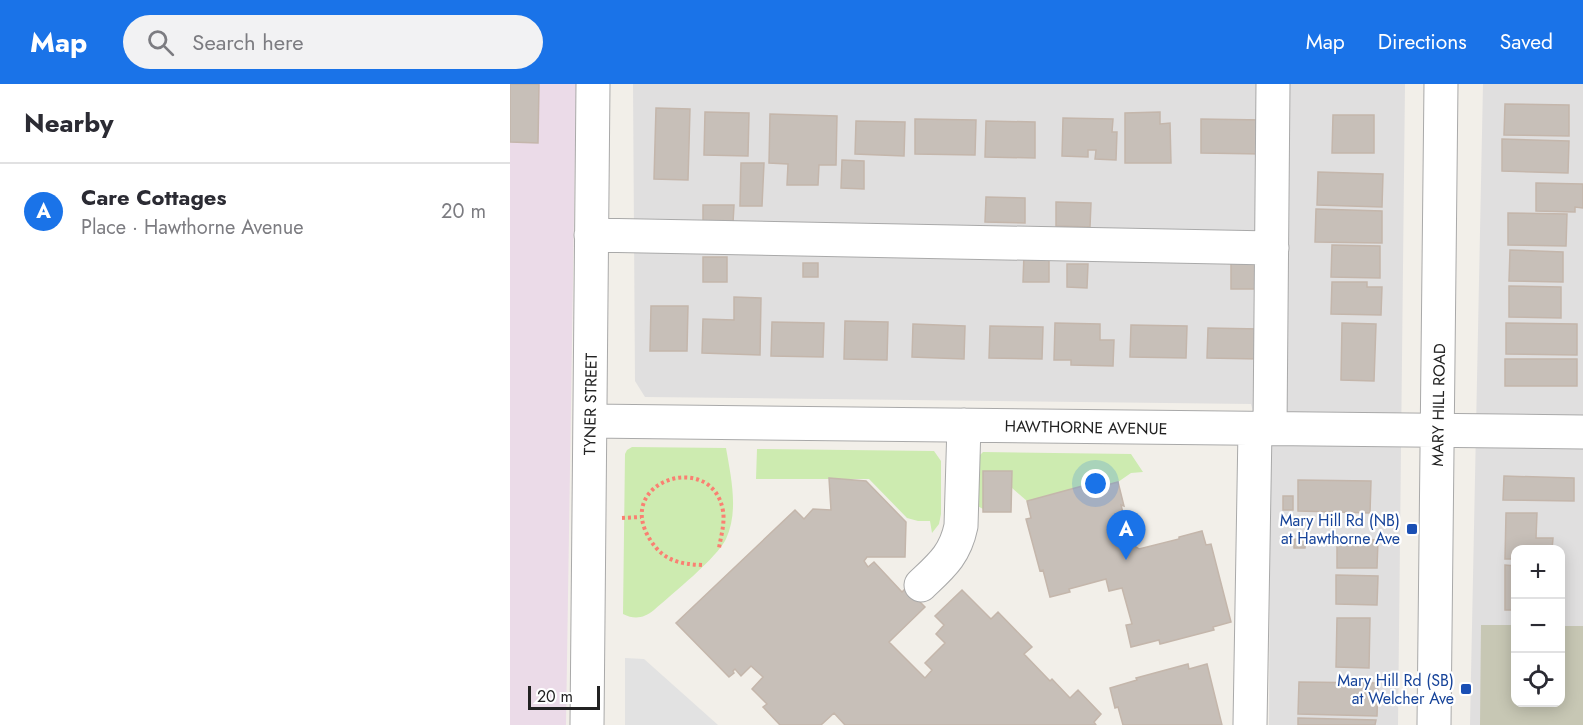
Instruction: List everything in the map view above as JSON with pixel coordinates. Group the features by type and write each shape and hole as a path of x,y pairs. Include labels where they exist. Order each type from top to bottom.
{"street":[{"name":"TYNER STREET","path":"586,725 593,84"},
{"path":"1250,725 1272,248 1274,84"},
{"name":"MARY HILL ROAD","path":"1434,725 1441,84"},
{"path":"591,235 1272,248"},
{"name":"HAWTHORNE AVENUE","path":"590,421 1583,432"},
{"path":"921,585 945,562 958,541 961,526 964,425"}],"path":[{"path":"702,565 680,563 663,555 644,530 641,517 645,502 659,483 674,478 698,479 710,488 721,504 723,519 719,548"},
{"path":"622,518 641,517"}],"shaded area":[{"path":"510,84 576,84 566,725 510,725"},
{"path":"633,84 1405,84 1398,725 1269,725 1270,478 1251,404 645,397 635,381"},
{"path":"1483,84 1583,84 1583,725 1470,725"},
{"path":"1481,625 1511,625 1511,707 1565,707 1565,626 1583,626 1583,725 1480,725"},
{"path":"625,658 644,659 718,725 625,725"}],"green space":[{"path":"632,447 726,448 732,482 733,506 730,528 721,547 693,576 654,610 647,615 635,617 623,614 625,454"},
{"path":"757,449 934,451 941,461 939,524 932,533 930,521 907,518 869,479 756,479"},
{"path":"983,452 1131,454 1143,472 1131,473 1118,482 1103,486 1101,482 1027,501 1012,488 1012,471 984,471 983,509 976,505 978,457"}],"building":[{"path":"510,84 539,84 538,143 510,142"},
{"path":"1505,104 1569,105 1569,136 1504,135"},
{"path":"656,108 690,109 688,180 654,179"},
{"path":"705,112 749,113 748,156 704,155"},
{"path":"1160,112 1160,124 1170,123 1171,163 1125,163 1125,113"},
{"path":"770,114 837,116 836,165 819,165 818,185 787,185 788,164 769,163"},
{"path":"1333,115 1374,115 1374,153 1332,153"},
{"path":"1063,118 1113,119 1112,132 1117,132 1116,160 1095,159 1096,150 1088,150 1088,157 1062,156"},
{"path":"915,119 976,120 975,155 915,154"},
{"path":"1201,119 1263,120 1262,154 1201,153"},
{"path":"856,121 905,122 904,156 855,154"},
{"path":"986,121 1035,122 1035,158 985,157"},
{"path":"1502,139 1569,141 1568,173 1502,171"},
{"path":"842,160 864,161 864,189 841,188"},
{"path":"741,163 764,163 762,206 740,206"},
{"path":"1318,172 1383,174 1382,207 1317,205"},
{"path":"1536,183 1583,184 1583,208 1575,207 1575,212 1536,211"},
{"path":"986,197 1025,198 1025,223 985,222"},
{"path":"1056,202 1091,203 1090,227 1056,226"},
{"path":"703,205 734,205 733,223 703,222"},
{"path":"1316,209 1382,211 1382,243 1315,242"},
{"path":"1508,213 1567,214 1566,246 1508,245"},
{"path":"1332,245 1380,246 1380,278 1331,277"},
{"path":"1510,250 1563,252 1563,282 1509,281"},
{"path":"1024,254 1049,255 1049,282 1023,282"},
{"path":"703,257 727,257 727,282 703,282"},
{"path":"1231,257 1260,258 1260,289 1231,289"},
{"path":"803,263 818,263 818,277 803,277"},
{"path":"1067,264 1088,264 1087,288 1067,287"},
{"path":"1332,282 1367,282 1367,287 1382,287 1381,315 1331,314"},
{"path":"1509,286 1561,287 1561,318 1509,317"},
{"path":"734,297 761,298 760,355 702,353 703,319 734,320"},
{"path":"651,306 688,306 687,351 650,351"},
{"path":"845,321 888,322 887,360 844,359"},
{"path":"772,322 824,323 823,357 771,356"},
{"path":"1055,323 1100,324 1100,340 1114,340 1113,366 1071,365 1071,360 1054,360"},
{"path":"1342,323 1376,324 1374,381 1341,380"},
{"path":"1506,323 1577,324 1577,355 1506,354"},
{"path":"913,324 965,326 964,359 912,357"},
{"path":"1131,325 1187,326 1186,358 1130,357"},
{"path":"990,326 1043,327 1042,359 989,358"},
{"path":"1208,328 1260,329 1259,359 1207,358"},
{"path":"1505,359 1577,359 1577,386 1505,386"},
{"path":"983,471 1012,471 1011,512 983,512"},
{"path":"1504,476 1574,478 1574,501 1503,500"},
{"path":"829,478 866,481 906,522 905,557 867,557 864,561 868,567 874,562 902,592 906,588 925,607 889,642 925,678 932,670 925,663 945,643 936,634 944,625 935,616 962,590 991,619 998,612 1032,647 1024,654 1050,681 1052,679 1070,698 1078,690 1101,714 1094,722 1096,725 845,725 834,713 821,725 780,725 763,707 767,704 752,689 763,677 751,666 741,676 735,669 729,677 676,623 795,510 804,519 813,509 831,510"},
{"path":"1298,480 1371,481 1370,513 1298,511"},
{"path":"1101,481 1103,486 1118,482 1131,544 1139,549 1202,531 1206,545 1211,544 1231,622 1213,627 1214,630 1160,644 1159,640 1131,647 1126,625 1132,624 1122,588 1109,591 1106,579 1069,589 1070,592 1050,597 1043,570 1040,571 1026,519 1031,518 1027,501"},
{"path":"1283,496 1293,496 1293,510 1283,510"},
{"path":"1506,513 1537,513 1536,538 1553,538 1552,545 1511,545 1511,559 1505,559"},
{"path":"1294,539 1306,540 1305,548 1294,548"},
{"path":"1337,539 1378,540 1377,568 1337,568"},
{"path":"1505,565 1511,566 1511,610 1505,610"},
{"path":"1336,575 1378,576 1377,605 1336,604"},
{"path":"1337,618 1370,618 1369,668 1336,667"},
{"path":"1188,664 1189,669 1207,664 1222,725 1123,725 1118,707 1115,708 1110,688 1137,680 1136,678"},
{"path":"1299,682 1378,683 1377,716 1298,714"},
{"path":"1298,718 1376,720 1375,725 1298,725"}],"place":[{"name":"Mary Hill Rd (NB) at Hawthorne Ave","path":"1412,529"},
{"name":"Care Cottages","path":"1126,560"},
{"name":"Mary Hill Rd (SB) at Welcher Ave","path":"1466,689"}]}
